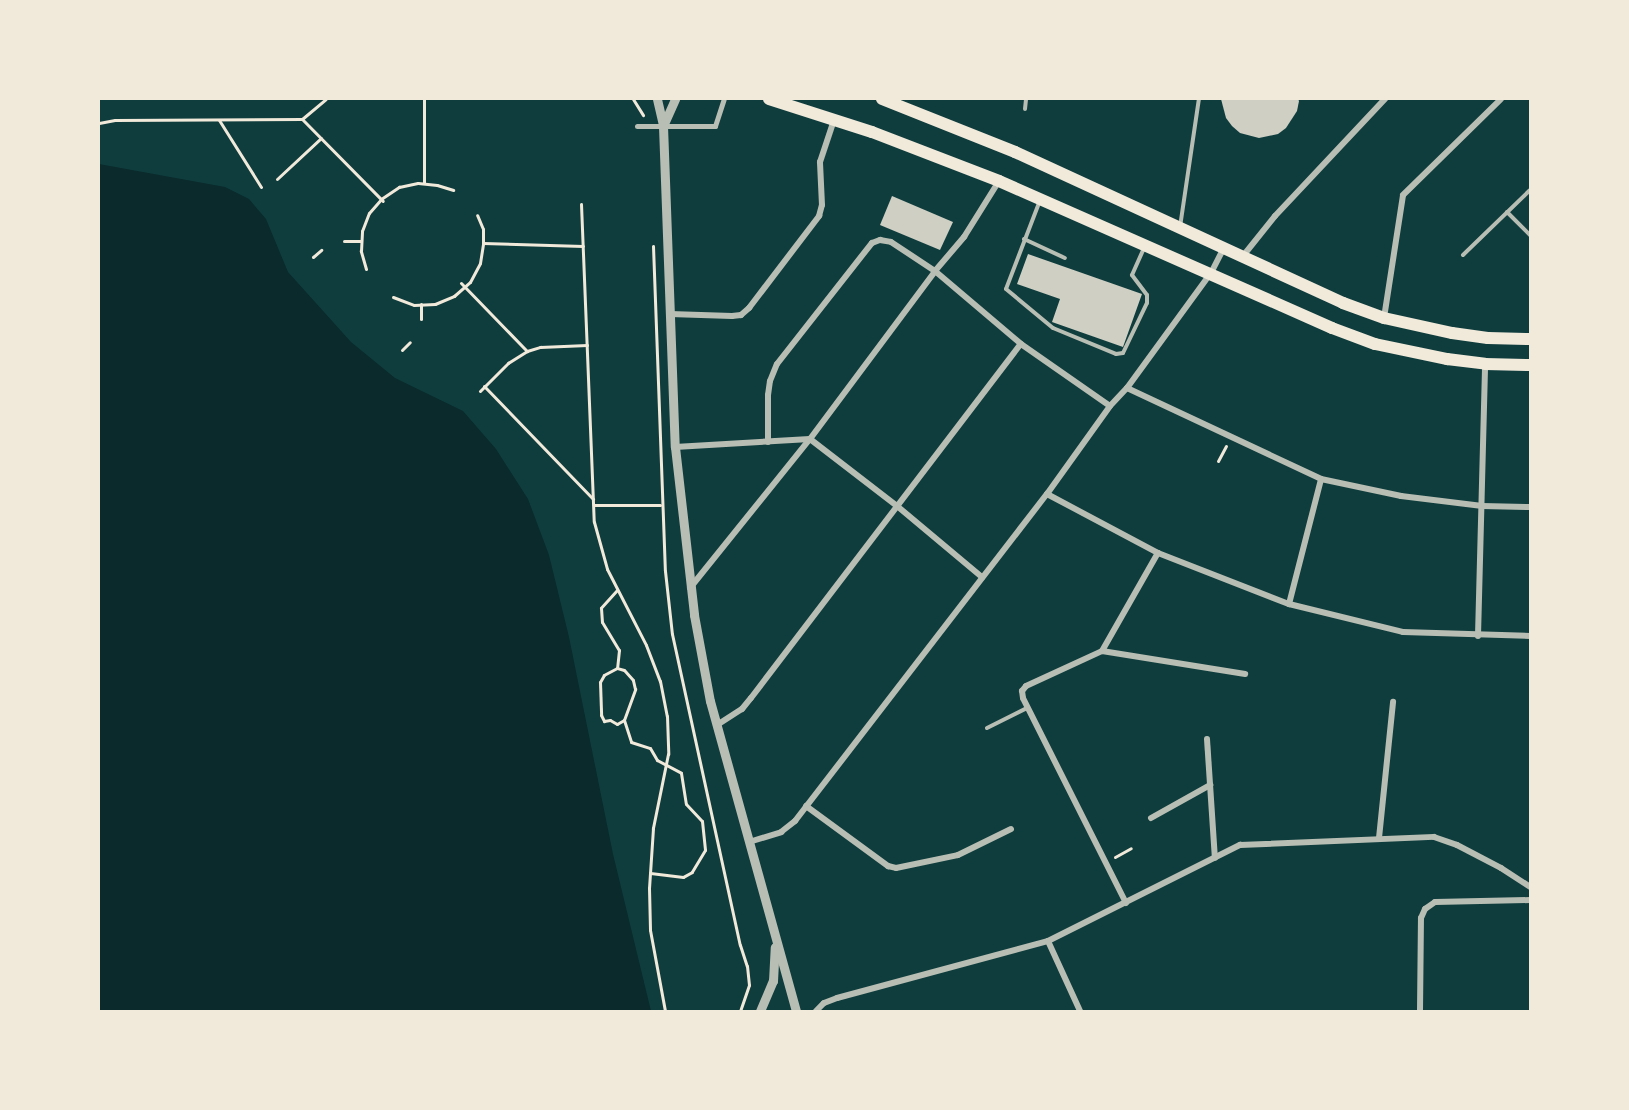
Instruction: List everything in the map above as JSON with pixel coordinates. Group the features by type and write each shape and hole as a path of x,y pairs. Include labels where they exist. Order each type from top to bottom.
{"main road":[{"path":"769,99 834,120 999,181 1332,328 1375,344 1409,353 1485,364 1530,365"},
{"path":"882,99 1015,152 1343,303 1384,318 1452,333 1488,338 1530,339"}],"street":[{"path":"657,99 663,126 675,447 690,589 702,663 717,724 796,1011"},
{"path":"663,126 675,99"},
{"path":"637,126 715,126 724,99"},
{"path":"1243,256 1275,216 1385,99"},
{"path":"1384,318 1403,195 1501,99"},
{"path":"670,314 732,316 741,315 750,308 819,216 822,205 820,162 834,120"},
{"path":"690,589 810,439 935,271 964,237 999,181"},
{"path":"768,442 769,388 777,364 872,243 880,240 891,243 935,271 1021,344 1110,406"},
{"path":"749,842 781,832 795,821 1047,494 1110,406 1127,388 1211,273 1224,248"},
{"path":"717,724 746,704 1021,344"},
{"path":"1478,636 1485,364"},
{"path":"1127,388 1321,479 1401,496 1482,506 1530,507"},
{"path":"675,447 810,439 897,506 982,577"},
{"path":"1289,604 1321,479"},
{"path":"1047,494 1158,553 1289,604 1404,632 1530,636"},
{"path":"1102,651 1158,553"},
{"path":"1126,903 1027,708 1022,691 1026,686 1102,651 1245,674"},
{"path":"1379,838 1393,702"},
{"path":"1207,738 1215,858"},
{"path":"1151,818 1210,785"},
{"path":"806,806 888,866 896,868 958,855 1011,829"},
{"path":"816,1011 824,1003 837,998 1048,941 1240,844 1434,837 1457,845 1501,868 1530,887"},
{"path":"1420,1011 1421,918 1425,909 1435,902 1530,900"},
{"path":"760,1011 771,989 775,968 772,923"},
{"path":"1048,941 1080,1011"}],"lane":[{"path":"1025,109 1026,99"},
{"path":"1180,227 1199,99"},
{"path":"1463,255 1530,190"},
{"path":"1041,199 1006,289 1053,328 1116,354 1123,352 1147,303 1147,295 1132,275 1145,245"},
{"path":"1507,212 1530,235"},
{"path":"1024,239 1065,258"},
{"path":"987,728 1027,708"}],"path":[{"path":"99,123 302,119 326,99"},
{"path":"424,99 424,183"},
{"path":"302,119 382,200"},
{"path":"218,120 261,187"},
{"path":"277,179 321,138"},
{"path":"366,270 361,251 362,231 369,213 382,200 399,187 424,183 453,190"},
{"path":"581,204 593,499 600,550 617,590 646,645 660,681 667,716 667,764 653,828 650,873 650,930 665,1011"},
{"path":"393,297 421,304 435,304 454,296 465,287 480,264 483,229 477,215"},
{"path":"344,240 362,241"},
{"path":"483,243 583,246"},
{"path":"313,258 321,250"},
{"path":"461,283 526,351"},
{"path":"420,319 421,304"},
{"path":"402,350 410,342"},
{"path":"480,391 508,363 526,351 540,347 587,345"},
{"path":"484,386 593,499"},
{"path":"1218,461 1231,436"},
{"path":"594,505 660,505"},
{"path":"617,590 601,608 602,622 620,650 617,669"},
{"path":"624,720 617,724 610,720 604,721 601,715 600,682 604,675 617,669 624,670 633,680 635,689 624,720 631,742 650,748 657,760 681,773 686,804 702,820 705,850 696,867 683,877 650,873"},
{"path":"1105,862 1131,848"}],"water":[{"path":"99,164 225,187 249,199 266,219 288,272 351,342 395,378 463,411 496,449 528,499 549,555 569,637 613,854 651,1011 99,1011"}],"building":[{"path":"1221,99 1298,99 1299,101 1297,111 1286,128 1278,134 1259,138 1240,133 1232,126 1226,118"},
{"path":"892,196 953,222 940,250 880,225"},
{"path":"1028,254 1142,294 1123,347 1052,322 1060,299 1017,284"}]}
